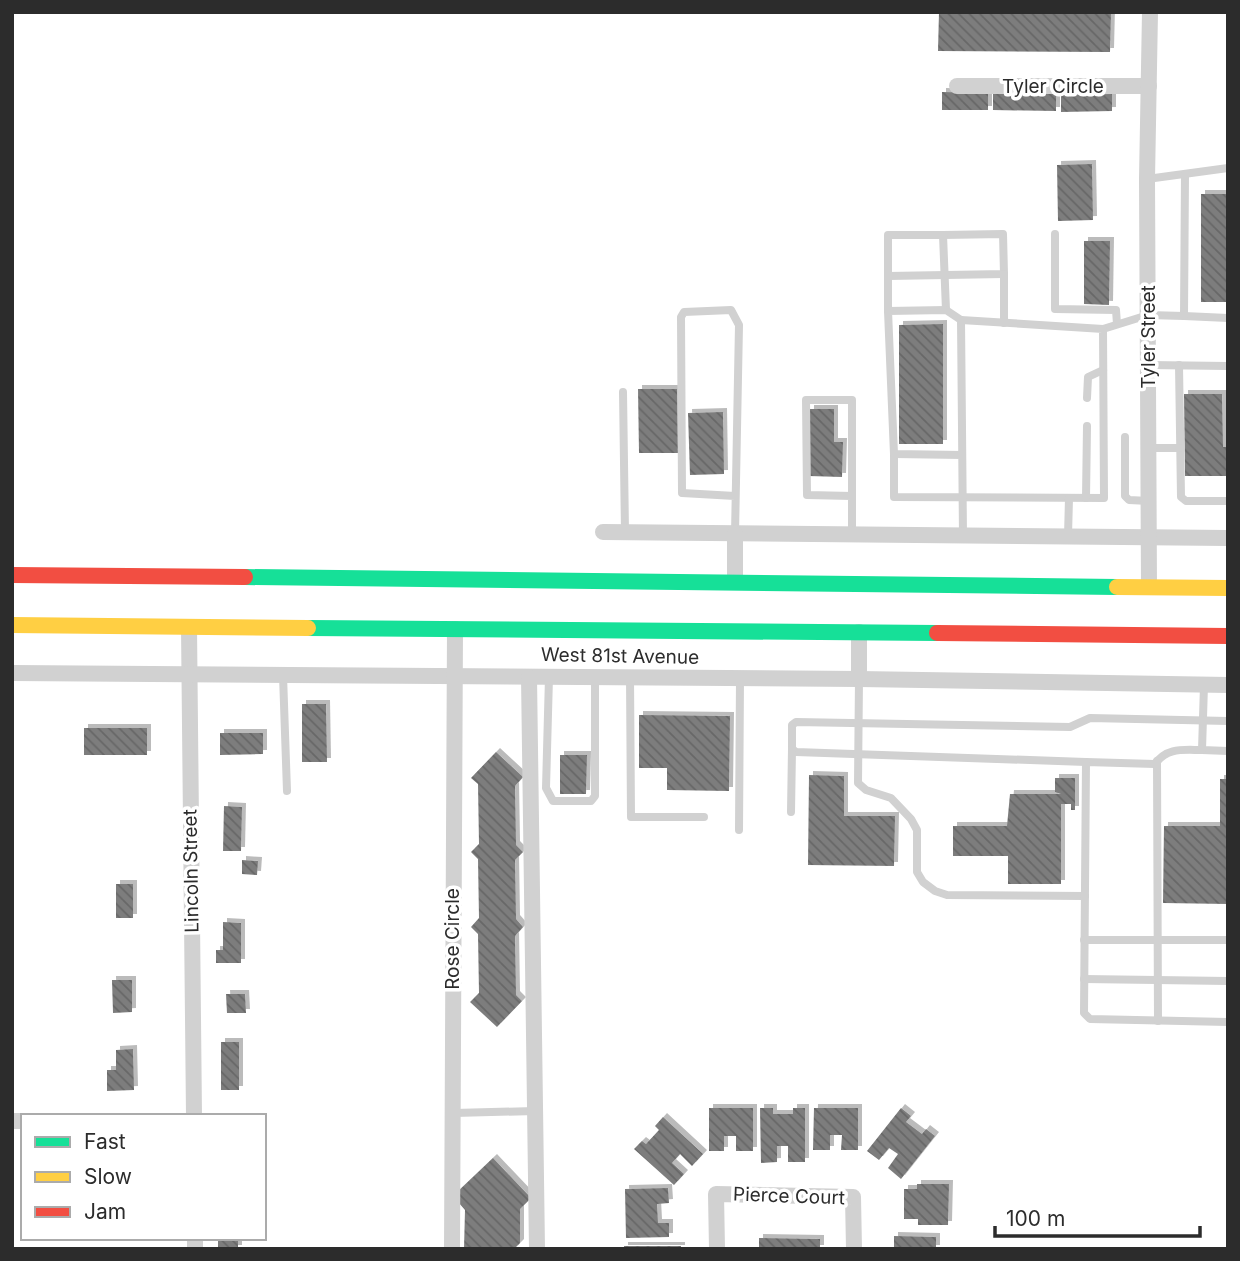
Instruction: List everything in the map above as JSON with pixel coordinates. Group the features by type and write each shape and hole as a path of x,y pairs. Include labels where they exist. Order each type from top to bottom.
{"main road":[{"path":"12,575 1228,588"},
{"name":"West 81st Avenue","path":"12,625 1228,636"}],"street":[{"name":"Tyler Street","path":"1149,587 1147,179 1150,12"},
{"name":"Tyler Circle","path":"957,86 1149,86"},
{"path":"603,532 1228,538"},
{"path":"735,534 735,582"},
{"name":"Lincoln Street","path":"189,626 194,1114"},
{"name":"Rose Circle","path":"452,1249 454,629"},
{"path":"859,632 859,679"},
{"name":"West 81st Avenue","path":"12,673 859,679 1228,685"},
{"path":"530,677 537,1249"},
{"name":"Pierce Court","path":"717,1249 716,1194 853,1197 854,1249"}],"lane":[{"path":"1147,179 1228,168"},
{"path":"1184,316 1185,175"},
{"path":"1004,323 1003,234 887,235 894,497 1104,498 1103,329"},
{"path":"1055,234 1055,309 1116,310 1116,324"},
{"path":"943,235 946,310"},
{"path":"888,276 1004,274"},
{"path":"735,496 682,493 681,317 684,312 731,310 736,317 735,534"},
{"path":"887,311 946,310 961,320 1103,329 1148,315 1228,318"},
{"path":"961,320 963,536"},
{"path":"1148,365 1228,366"},
{"path":"1179,365 1181,497 1186,502 1228,502"},
{"path":"1087,398 1088,377 1103,370"},
{"path":"623,392 625,532"},
{"path":"852,496 807,495 806,400 852,400 852,496 852,535"},
{"path":"1086,498 1087,426"},
{"path":"1125,437 1125,496 1129,500 1149,500"},
{"path":"1149,448 1179,448"},
{"path":"894,454 962,455"},
{"path":"1068,537 1069,498"},
{"path":"284,675 287,790"},
{"path":"549,677 546,788 553,801 591,801 595,796 595,677"},
{"path":"629,677 631,817 704,817"},
{"path":"739,830 740,679"},
{"path":"859,679 858,783 866,790 891,798 911,819 917,830 917,872 923,882 935,891 947,895 1085,896"},
{"path":"1202,750 1204,685"},
{"path":"791,812 792,726 796,722 1069,727 1090,718 1228,721"},
{"path":"792,749 796,752 1155,764 1162,754 1174,750 1228,751"},
{"path":"1157,761 1158,1021"},
{"path":"1086,762 1084,1013 1090,1019 1228,1022"},
{"path":"1084,940 1228,940"},
{"path":"1084,979 1228,981"},
{"path":"454,1113 535,1111"}],"building":[{"path":"939,12 1111,12 1110,52 938,51"},
{"path":"942,92 988,93 988,110 942,110"},
{"path":"993,93 1056,94 1056,111 993,110"},
{"path":"1112,94 1112,111 1061,112 1061,95"},
{"path":"1092,164 1093,220 1058,221 1057,165"},
{"path":"1201,194 1228,194 1228,302 1201,302"},
{"path":"1084,241 1110,241 1109,305 1084,304"},
{"path":"943,324 943,444 899,444 899,325"},
{"path":"638,389 677,389 678,453 639,453"},
{"path":"1184,394 1222,394 1223,447 1228,447 1228,476 1185,476"},
{"path":"810,409 834,409 834,442 843,442 842,477 809,476"},
{"path":"723,412 724,474 690,475 688,413"},
{"path":"302,704 326,704 327,762 302,762"},
{"path":"639,715 730,716 729,791 667,790 667,768 639,768"},
{"path":"84,728 147,728 147,755 84,755"},
{"path":"220,733 263,733 263,754 220,755"},
{"path":"496,752 523,777 515,786 516,845 523,852 515,860 516,919 523,927 515,936 516,995 522,1001 497,1027 470,1002 479,993 478,934 471,927 479,918 478,859 471,852 479,844 478,784 471,778"},
{"path":"560,755 587,755 586,794 560,794"},
{"path":"809,775 844,776 844,816 895,816 894,866 808,865"},
{"path":"1055,778 1075,778 1075,810 1071,810 1071,804 1061,804 1061,884 1008,884 1008,856 953,856 953,826 1007,826 1010,794 1061,794 1055,792"},
{"path":"1220,779 1228,779 1228,904 1163,903 1164,826 1220,826"},
{"path":"224,806 242,807 241,851 223,851"},
{"path":"242,860 258,861 257,875 242,874"},
{"path":"116,884 133,884 133,918 116,918"},
{"path":"223,922 241,923 241,963 216,963 216,950 223,950"},
{"path":"112,980 132,980 132,1012 113,1013"},
{"path":"226,994 245,994 246,1013 227,1013"},
{"path":"221,1042 239,1042 239,1090 221,1090"},
{"path":"133,1049 134,1090 107,1091 107,1070 116,1070 116,1050"},
{"path":"709,1108 753,1108 753,1151 736,1151 736,1136 724,1136 724,1151 709,1151"},
{"path":"760,1108 773,1108 773,1114 793,1114 793,1108 805,1108 805,1162 788,1162 788,1146 777,1146 777,1162 761,1163"},
{"path":"814,1108 858,1108 858,1150 841,1150 842,1135 830,1135 830,1150 813,1150"},
{"path":"901,1108 911,1116 906,1122 922,1134 926,1129 935,1136 901,1179 888,1168 898,1154 889,1148 879,1160 867,1151"},
{"path":"663,1117 703,1154 692,1166 680,1154 672,1163 684,1174 674,1185 634,1149 642,1141 646,1144 659,1130 655,1126"},
{"path":"493,1158 531,1198 520,1209 520,1243 514,1249 464,1249 465,1210 453,1196"},
{"path":"917,1184 949,1184 948,1225 918,1225 918,1219 904,1219 904,1189 917,1189"},
{"path":"668,1188 669,1203 657,1204 658,1223 669,1223 669,1237 626,1238 625,1189"},
{"path":"894,1236 936,1237 936,1249 894,1249"},
{"path":"759,1238 820,1239 820,1249 759,1249"},
{"path":"218,1240 238,1240 238,1249 218,1249"},
{"path":"624,1246 681,1246 681,1249 624,1249"}],"traffic: fast":[{"path":"245,577 1117,587"},
{"path":"308,628 937,633"}],"traffic: slow":[{"path":"1117,587 1228,588"},
{"path":"12,625 308,628"}],"traffic: jam":[{"path":"12,575 245,577"},
{"path":"937,633 1228,636"}]}
